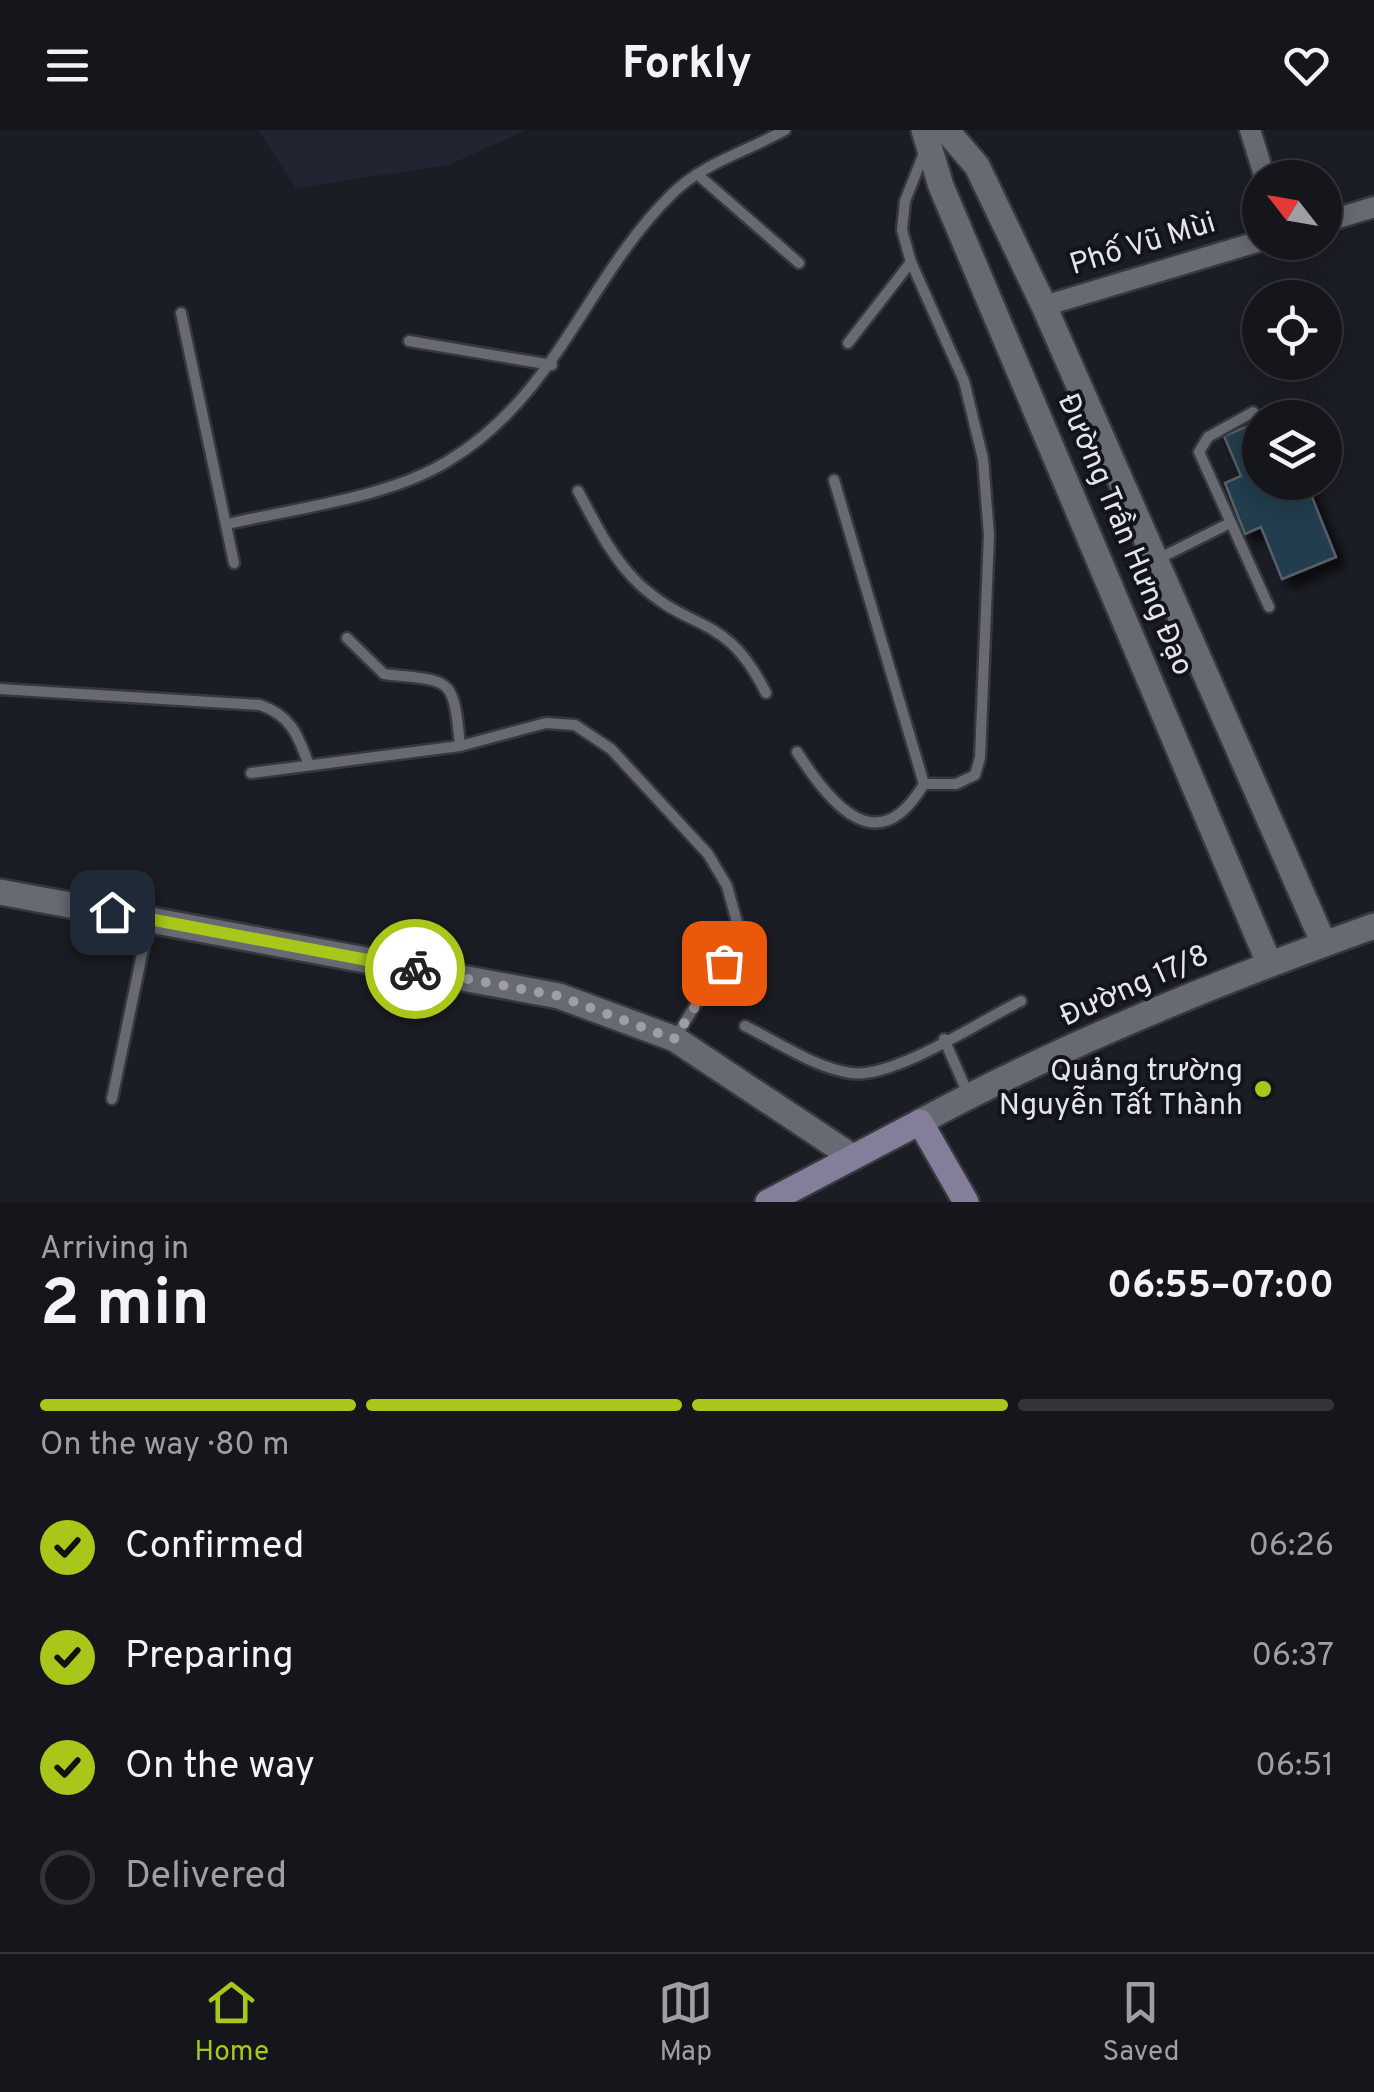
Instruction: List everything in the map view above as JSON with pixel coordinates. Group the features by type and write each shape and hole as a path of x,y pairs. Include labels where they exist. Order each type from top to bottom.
{"main road":[{"name":"Đường 17/8","path":"768,1202 920,1122"},
{"path":"920,1122 966,1202"}],"street":[{"path":"1250,130 1259,160"},
{"name":"Đường Trần Hưng Đạo","path":"933,134 977,166 1044,306 1324,944"},
{"name":"Đường Trần Hưng Đạo","path":"933,134 941,186 1269,963"},
{"path":"1342,217 1374,207"},
{"name":"Phố Vũ Mùi","path":"1044,306 1242,247"},
{"path":"0,892 559,996 674,1039 851,1156"},
{"name":"Đường 17/8","path":"920,1122 968,1096 1269,963 1374,926"}],"lane":[{"path":"228,524 404,482 446,463 495,430 552,365 647,222 697,174 785,130"},
{"path":"924,784 966,780 974,775 980,758 989,534 983,459 964,381 911,262 902,230 905,201 933,134"},
{"path":"697,174 800,263"},
{"path":"848,342 911,262"},
{"path":"180,313 234,563"},
{"path":"410,341 552,365"},
{"path":"1242,418 1208,437 1199,452 1228,524 1269,607"},
{"path":"796,752 840,811 863,821 892,821 911,806 924,784 834,480"},
{"path":"578,491 607,544 638,583 669,606 728,636 750,661 766,693"},
{"path":"1156,560 1228,524"},
{"path":"346,638 384,674 427,676 448,687 456,697 460,746"},
{"path":"0,689 260,705 279,712 294,726 309,765"},
{"path":"250,773 460,746 546,723 574,725 611,749 708,854 728,886 740,934 674,1039"},
{"path":"112,1099 149,919"},
{"path":"745,1026 822,1064 854,1074 878,1070 1022,1000"},
{"path":"944,1039 968,1096"}],"shaded area":[{"path":"258,130 526,130 449,165 296,188"}],"building":[{"path":"1242,428 1242,500 1313,500 1336,557 1282,579 1261,527 1245,534 1225,483 1241,476 1224,436"}],"way so far":[{"path":"415,969 559,996 600,1008 674,1039 724,963"}],"place":[{"name":"Quảng trường Nguyễn Tất Thành","path":"1263,1089"}],"route":[{"path":"112,912 415,969"}]}
